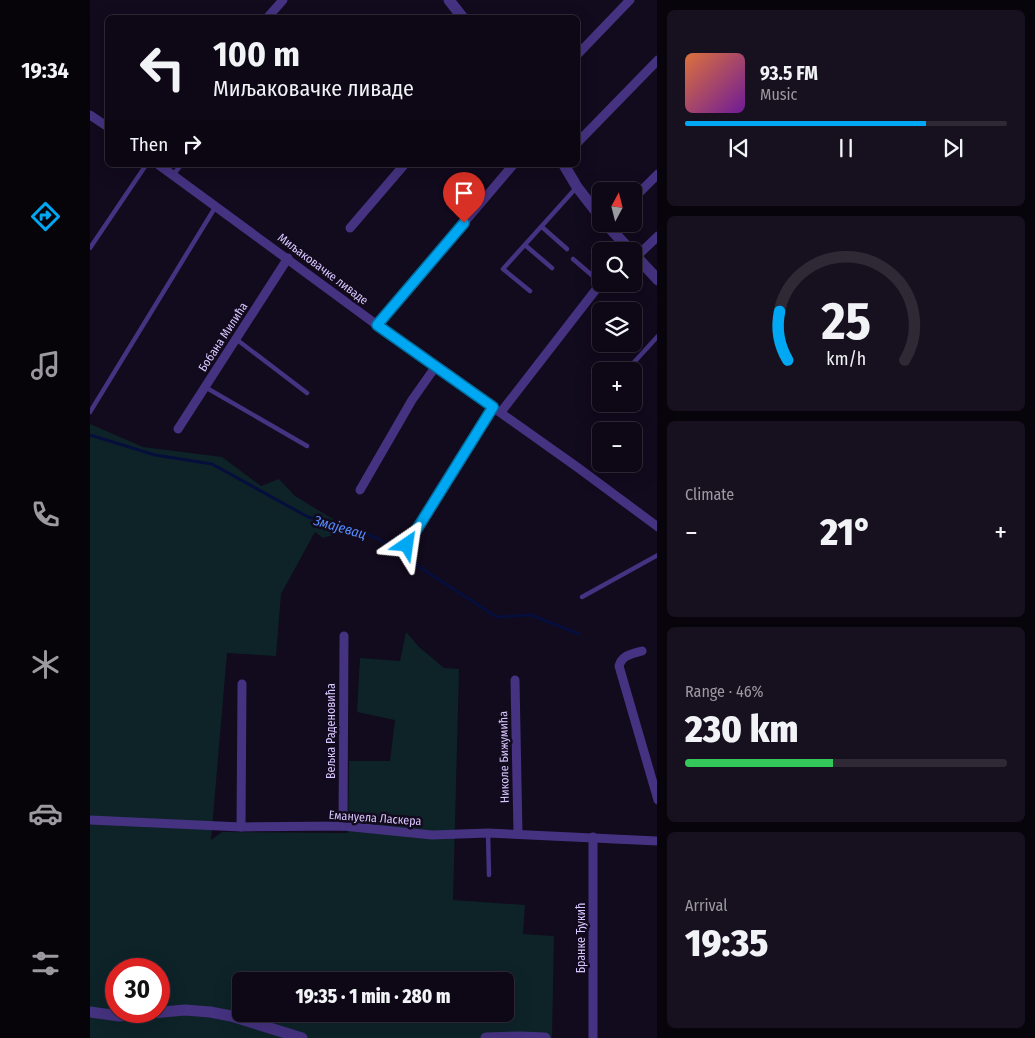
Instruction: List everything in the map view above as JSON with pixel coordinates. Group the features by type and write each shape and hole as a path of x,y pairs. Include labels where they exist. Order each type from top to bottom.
{"street":[{"path":"270,15 283,0"},
{"path":"449,0 461,15"},
{"path":"580,52 630,0"},
{"path":"580,140 657,61"},
{"path":"90,115 105,125"},
{"name":"Миљаковачке ливаде","path":"163,167 377,325 497,409 657,526"},
{"path":"350,228 402,167"},
{"path":"377,325 511,167"},
{"path":"565,167 577,187 592,206"},
{"path":"642,190 657,175"},
{"path":"614,232 622,242"},
{"path":"642,246 657,237"},
{"name":"Бобана Милића","path":"178,429 288,258"},
{"path":"642,264 657,279"},
{"path":"407,545 497,409 594,292"},
{"path":"360,490 412,400 436,366"},
{"name":"Вељка Раденовића","path":"343,826 344,636"},
{"path":"642,651 626,656 620,661 619,666 657,797"},
{"name":"Николе Бижумића","path":"515,680 518,834"},
{"path":"241,827 242,684"},
{"name":"Емануела Ласкера","path":"90,820 241,827 343,826 432,834 488,833 657,841"},
{"name":"Бранке Ђукић","path":"593,837 593,1038"},
{"path":"90,1012 119,1016 185,1010 210,1012 231,1016 302,1038"},
{"path":"486,1038 545,1038"}],"lane":[{"path":"90,248 145,167"},
{"path":"173,175 179,167"},
{"path":"530,291 504,269 577,187"},
{"path":"90,412 216,206"},
{"path":"542,227 567,249"},
{"path":"525,245 552,268"},
{"path":"574,260 592,275"},
{"path":"634,362 657,337"},
{"path":"236,339 306,393"},
{"path":"205,387 307,446"},
{"path":"582,597 657,556"},
{"path":"488,833 489,875"}],"green space":[{"path":"90,424 143,447 222,457 261,486 279,479 295,496 351,530 323,538 315,532 281,594 276,656 227,653 211,840 222,832 348,833 349,761 390,761 395,720 357,712 360,658 400,661 406,632 419,647 444,668 459,669 453,900 525,905 523,934 554,936 552,1038 90,1038"}],"waterway":[{"name":"Змајевац","path":"90,435 155,455 212,464 308,517 343,525 379,539 497,617 531,615 579,634"}],"route":[{"path":"407,545 493,407 377,325 464,223"}]}
